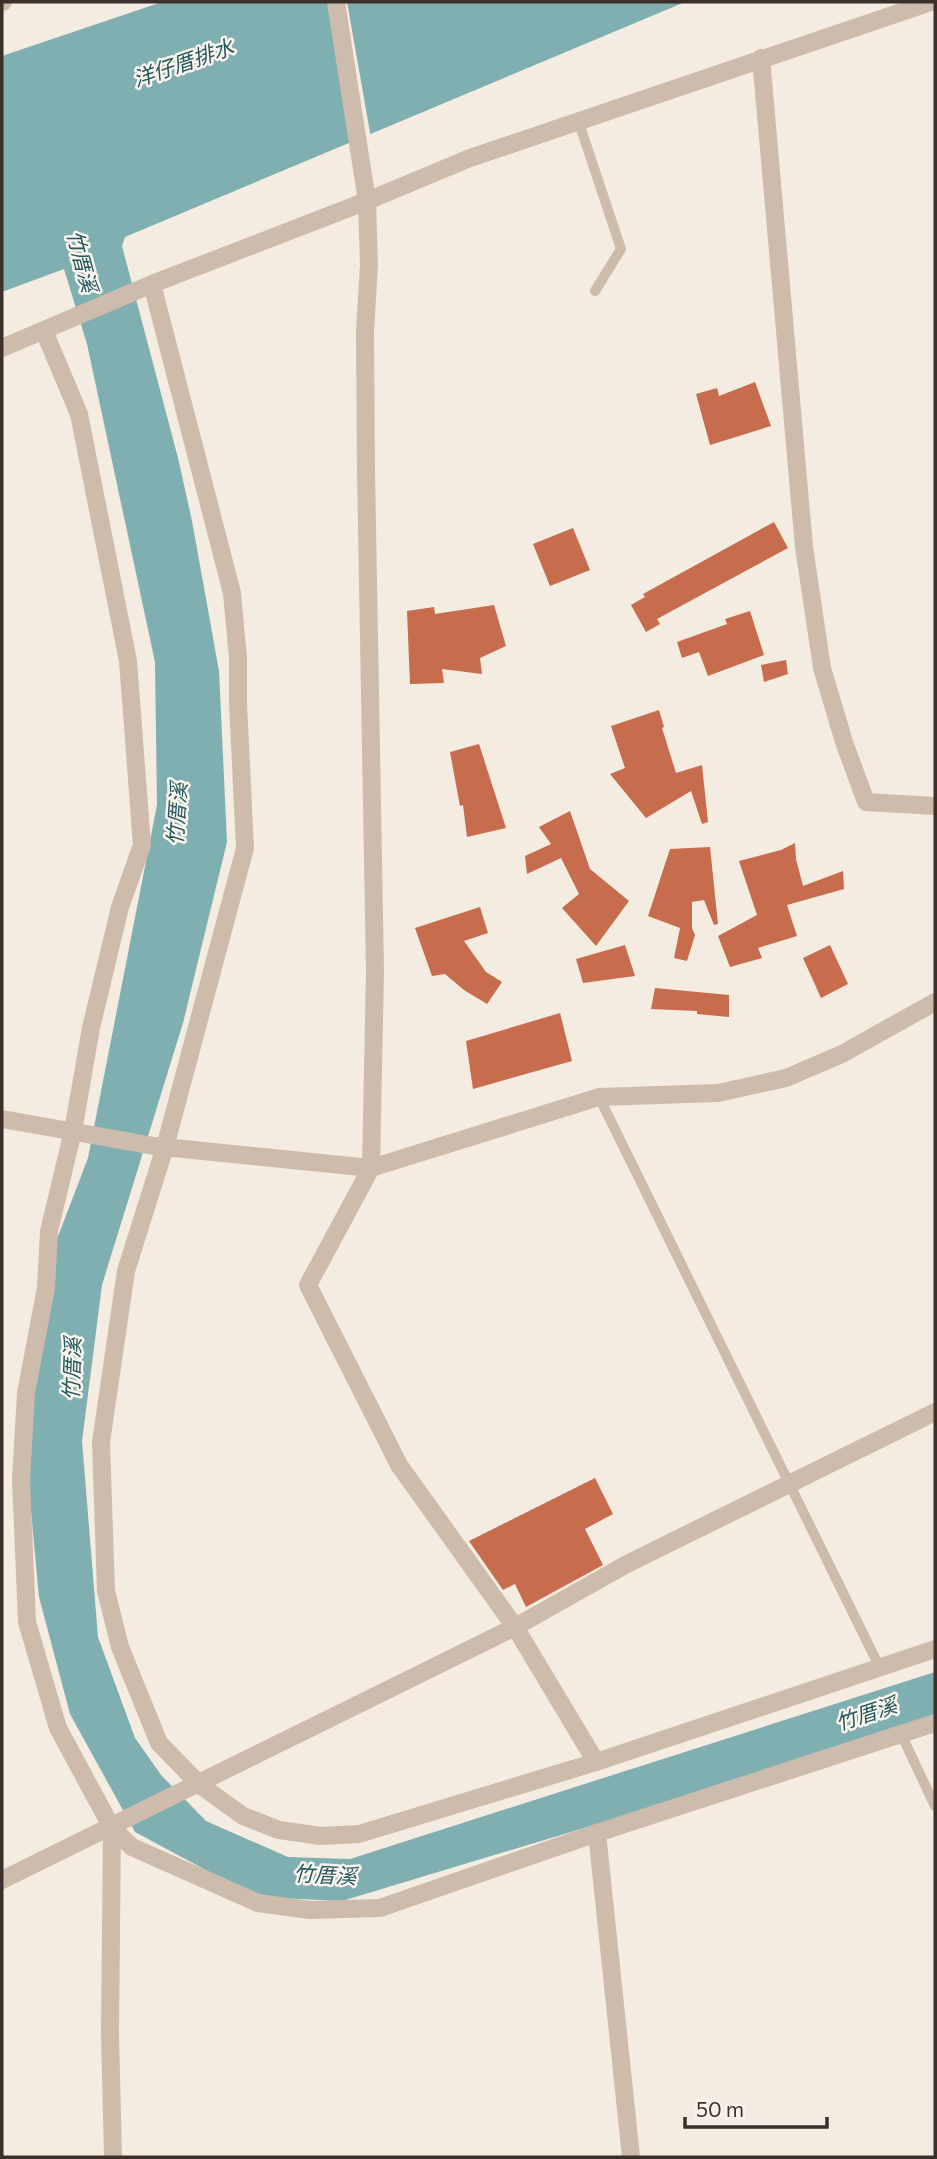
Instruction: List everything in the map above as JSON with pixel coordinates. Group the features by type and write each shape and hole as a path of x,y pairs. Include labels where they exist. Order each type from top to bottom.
{"street":[{"path":"336,2 367,201 369,265 365,330 366,458 375,971 371,1168 308,1284 399,1465 515,1627 596,1762"},
{"path":"2,348 152,284 470,158 931,2"},
{"path":"761,58 804,547 822,668 844,742 866,802 935,806"},
{"path":"152,284 232,593 238,658 245,848 126,1270 101,1442 106,1591 120,1647 159,1743 227,1807 259,1823 300,1834 359,1834 596,1762 935,1649"},
{"path":"44,331 79,414 128,661 142,845 120,907 91,1028 73,1131 49,1231 46,1288 26,1393 21,1480 27,1622 58,1728 112,1828 132,1847 258,1903 310,1910 380,1908 597,1833 935,1723"},
{"path":"2,1119 160,1147 371,1168 599,1097 718,1093 786,1078 842,1054 935,1002"},
{"path":"2,1880 515,1627 627,1564 790,1486 935,1412"},
{"path":"112,1828 110,2033 113,2157"},
{"path":"597,1833 631,2157"}],"lane":[{"path":"578,120 621,248 595,291"},
{"path":"599,1097 880,1668"},
{"path":"901,1734 935,1806"}],"water":[{"path":"162,2 685,2 125,237 122,246 178,458 219,671 227,842 183,1023 102,1285 82,1441 98,1637 135,1738 161,1775 206,1821 288,1857 350,1859 935,1672 935,1722 342,1901 256,1897 135,1832 70,1714 39,1597 26,1458 52,1252 88,1158 157,805 155,662 87,344 64,269 2,292 2,56"}],"pier":[{"path":"336,2 347,2 371,138 360,142"}],"building":[{"path":"755,382 771,426 710,445 696,394 717,388 719,396"},
{"path":"774,522 788,548 657,619 660,624 646,632 631,605 645,597 643,594"},
{"path":"573,528 590,570 550,586 533,544"},
{"path":"494,605 506,646 480,658 482,674 442,669 444,683 410,684 407,611 434,607 435,614"},
{"path":"750,611 764,655 708,676 699,652 682,658 677,642 727,624 725,619"},
{"path":"786,660 788,674 764,682 761,665"},
{"path":"659,710 676,773 702,765 708,822 702,824 691,791 646,818 610,774 625,768 611,726"},
{"path":"479,744 506,828 467,837 463,805 460,806 450,752"},
{"path":"570,811 590,869 629,901 596,946 562,908 579,894 561,858 527,874 525,856 551,844 539,827"},
{"path":"795,843 803,886 843,871 844,889 787,905 797,936 758,948 762,958 730,967 718,936 757,915 739,861 781,850"},
{"path":"710,847 718,924 714,925 704,900 692,902 692,928 695,935 687,961 674,958 680,928 648,916 670,849"},
{"path":"480,907 488,933 464,941 486,972 502,982 487,1004 445,974 432,976 415,928"},
{"path":"625,945 635,976 583,983 576,959"},
{"path":"830,945 848,984 821,998 803,958"},
{"path":"655,988 729,995 729,1017 697,1014 697,1011 651,1009"},
{"path":"560,1013 572,1061 473,1089 466,1041"},
{"path":"595,1478 613,1514 585,1529 603,1565 526,1607 515,1584 503,1590 469,1541"}],"water label":[{"name":"洋仔厝排水","path":"183,62"},
{"name":"竹厝溪","path":"83,261"},
{"name":"竹厝溪","path":"176,814"},
{"name":"竹厝溪","path":"71,1369"},
{"name":"竹厝溪","path":"866,1713"},
{"name":"竹厝溪","path":"325,1874"}]}
